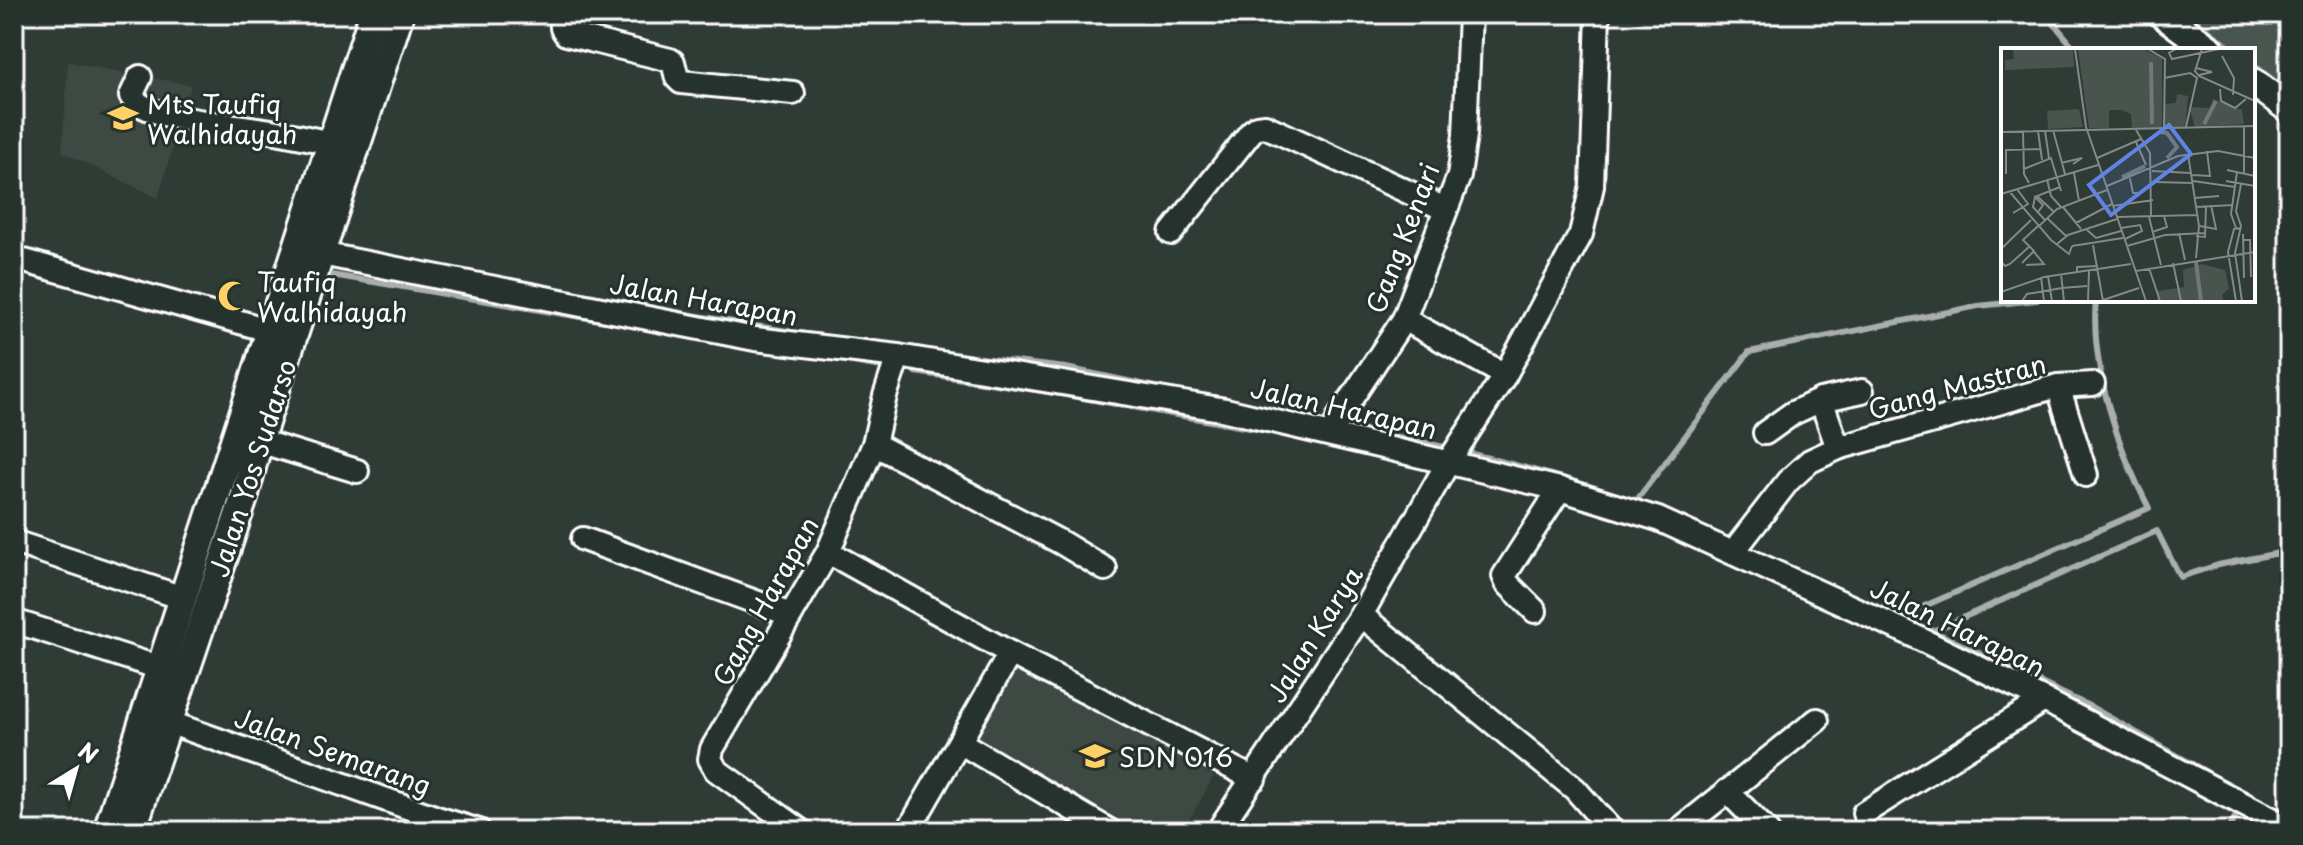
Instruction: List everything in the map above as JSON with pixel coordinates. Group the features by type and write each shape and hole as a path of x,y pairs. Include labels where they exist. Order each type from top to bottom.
{"main road":[{"name":"Jalan Yos Sudarso","path":"107,831 373,14"},
{"name":"Jalan Yos Sudarso","path":"132,831 244,498 259,441 400,14"},
{"path":"2152,16 2184,48"},
{"path":"2152,16 2208,48"},
{"path":"2255,84 2289,109"},
{"path":"2255,104 2289,129"},
{"path":"218,487 244,498"}],"street":[{"path":"561,14 562,28 566,34 670,60 681,82 793,93"},
{"name":"Gang Kenari","path":"1336,426 1404,319 1459,176 1465,135 1470,14"},
{"name":"Jalan Karya","path":"1225,828 1361,615 1450,459 1505,375 1576,244 1592,186 1598,14"},
{"path":"140,77 131,96 133,100 174,117 331,143"},
{"path":"1171,233 1251,132 1265,126 1445,209"},
{"name":"Jalan Harapan","path":"321,254 755,339 1336,426 1560,489 1658,519 1906,632 2044,700 2251,821 2289,828"},
{"path":"14,258 268,330"},
{"path":"1404,319 1505,375"},
{"name":"Gang Harapan","path":"801,831 722,775 712,765 712,749 828,552 874,444 897,359"},
{"name":"Gang Mastran","path":"1733,552 1788,481 1810,461 1838,448 2058,386 2093,384"},
{"path":"2058,386 2086,475"},
{"name":"Gang Mastran","path":"1765,433 1793,413 1821,400 1862,391"},
{"path":"1821,400 1838,448"},
{"path":"259,441 357,471"},
{"path":"874,444 1062,543 1105,569"},
{"path":"1535,611 1504,576 1560,489"},
{"path":"583,539 791,615"},
{"path":"14,542 183,598"},
{"path":"828,552 1010,653 1254,779"},
{"path":"1361,615 1575,789 1612,831"},
{"path":"14,621 160,668"},
{"path":"1906,632 1926,621"},
{"path":"908,831 1010,653"},
{"path":"1864,813 2044,700"},
{"path":"1678,831 1817,720"},
{"name":"Jalan Semarang","path":"168,722 438,825 479,831"},
{"path":"961,743 1110,831"},
{"path":"1727,791 1767,831"}],"shaded area":[{"path":"2190,14 2289,14 2289,90 2255,64 2255,48 2234,48"},
{"name":"Mts Taufiq Walhidayah","path":"68,62 191,85 158,198 62,152"},
{"name":"SDN 016","path":"1018,663 1214,776 1183,831 1139,831 976,736"}],"waterway":[{"path":"2046,14 2074,48"},
{"path":"332,275 605,321"},
{"path":"1636,501 1749,352 1978,306 2017,302"},
{"path":"1893,616 1897,618 2149,508 2127,460 2109,407 2097,352 2096,302"},
{"path":"663,310 810,335"},
{"path":"955,355 1066,368 1161,388"},
{"path":"841,360 882,367"},
{"path":"915,372 1049,392 1266,431"},
{"path":"1359,429 1492,459 1623,497"},
{"path":"1933,631 2157,531 2180,577 2218,565 2289,551"},
{"path":"1933,631 2093,708 2226,783"},
{"path":"2187,787 2237,814 2227,831"}],"place":[{"name":"Mts Taufiq Walhidayah","path":"123,118"},
{"name":"Taufiq Walhidayah","path":"233,296"},
{"name":"SDN 016","path":"1095,756"}]}
